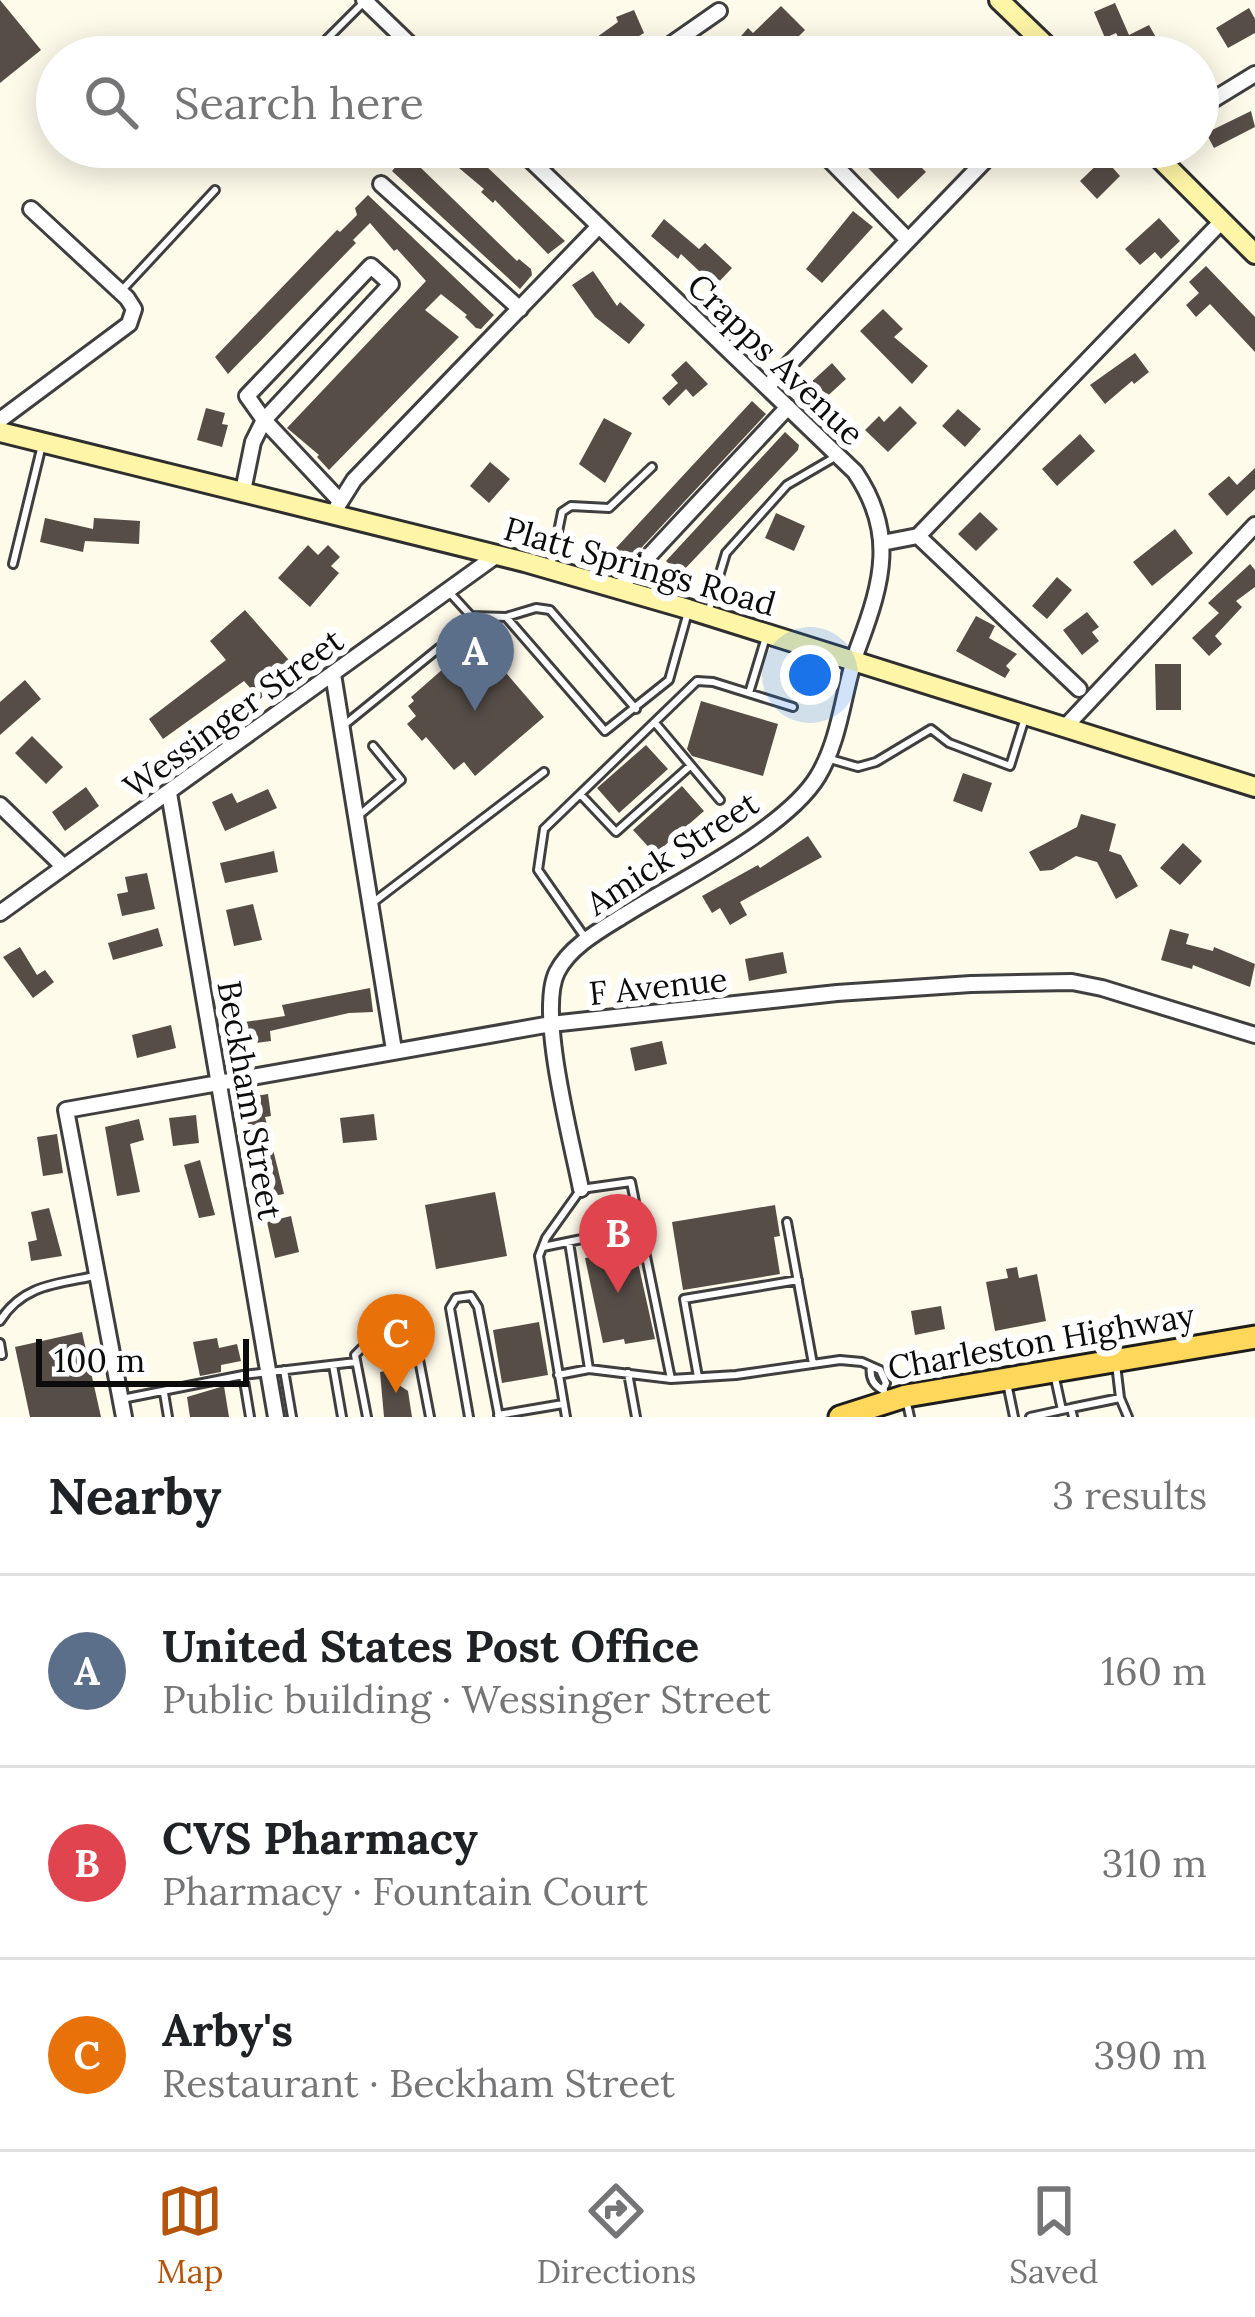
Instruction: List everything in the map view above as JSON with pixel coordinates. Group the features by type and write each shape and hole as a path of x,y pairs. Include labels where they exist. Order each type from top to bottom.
{"main road":[{"path":"999,0 1036,36"},
{"path":"1169,168 1255,254"},
{"name":"Platt Springs Road","path":"0,432 243,491 337,507 1252,782"},
{"name":"Charleston Highway","path":"841,1416 1006,1379 1255,1337"}],"street":[{"path":"364,1 401,36"},
{"path":"683,36 718,11"},
{"path":"1219,96 1255,74"},
{"name":"Crapps Avenue","path":"541,168 854,472 874,504 882,543 875,603 853,660"},
{"path":"838,168 908,240"},
{"path":"767,386 978,168"},
{"path":"381,184 520,309"},
{"path":"0,421 129,324 134,309 31,208"},
{"path":"882,543 918,536 1222,221"},
{"path":"243,491 253,442 263,420 391,284 371,266 247,396 263,420 337,507 354,480 599,226"},
{"path":"618,589 788,407"},
{"path":"1066,726 1255,526"},
{"path":"918,536 1079,689"},
{"name":"Wessinger Street","path":"0,914 497,555"},
{"name":"Amick Street","path":"551,1024 557,972 587,940 760,831 804,795 826,758 853,660"},
{"path":"333,674 394,1050"},
{"name":"Beckham Street","path":"169,793 277,1371 276,1417"},
{"path":"0,805 64,867"},
{"name":"F Avenue","path":"97,1276 66,1110 551,1024 837,993 1072,982 1255,1035"},
{"path":"551,1024 581,1189"},
{"path":"97,1276 124,1417"}],"lane":[{"path":"329,36 364,1"},
{"path":"120,292 215,190"},
{"path":"14,564 43,442"},
{"path":"506,617 602,730 608,730 672,675 726,553 788,485 838,456"},
{"path":"550,569 562,512 571,506 609,508 652,467"},
{"path":"448,590 471,616 506,617 536,608 550,610 636,709"},
{"path":"748,693 767,633"},
{"path":"340,729 440,648"},
{"path":"587,940 538,870 544,830 698,681 793,707"},
{"path":"826,758 858,767 876,762 931,729 949,743 1010,766 1026,713"},
{"path":"656,724 720,800"},
{"path":"354,819 401,780 373,746"},
{"path":"581,795 616,832 690,766"},
{"path":"368,906 544,772"},
{"path":"566,1417 539,1276 542,1247 581,1189 632,1182 671,1379"},
{"path":"787,1222 813,1364"},
{"path":"542,1247 640,1227"},
{"path":"568,1241 589,1369"},
{"path":"0,1321 4,1309 20,1295 97,1276"},
{"path":"698,1377 684,1299 798,1280"},
{"path":"469,1417 450,1308 456,1298 471,1296 478,1307 498,1416 563,1404"},
{"path":"367,1417 355,1355 362,1348 409,1340 416,1344 430,1417"},
{"path":"0,1343 2,1355"},
{"path":"558,1375 589,1369 671,1379 840,1360 871,1366 869,1376 876,1388 897,1401"},
{"path":"1115,1361 1128,1417"},
{"path":"120,1399 242,1375 356,1362"},
{"path":"333,1365 342,1417"},
{"path":"277,1371 292,1417"},
{"path":"1054,1371 1068,1411"},
{"path":"628,1372 636,1417"},
{"path":"242,1375 250,1417"},
{"path":"1006,1379 1014,1417"},
{"path":"164,1393 168,1417"},
{"path":"1030,1417 1120,1398"}],"building":[{"path":"0,0 36,44 36,54 0,83"},
{"path":"1115,3 1129,35 1149,25 1155,36 1104,36 1094,12"},
{"path":"781,6 805,30 799,36 741,36 748,28 753,33"},
{"path":"1249,8 1255,33 1228,48 1216,28"},
{"path":"634,10 644,33 598,36 618,22 616,17"},
{"path":"1251,111 1255,127 1219,145 1219,127"},
{"path":"421,168 531,269 532,275 520,289 392,171"},
{"path":"459,168 488,168 565,241 548,254 495,200 481,192 484,189"},
{"path":"868,168 922,168 926,172 898,199"},
{"path":"1094,168 1113,168 1120,176 1097,199 1080,181"},
{"path":"368,195 494,315 481,329 476,328 441,294 425,310 459,337 329,470 287,428 426,281 397,249 370,223 228,374 215,357 357,215 355,208"},
{"path":"853,211 873,227 822,283 806,269"},
{"path":"1159,218 1180,241 1161,259 1155,252 1140,265 1125,249"},
{"path":"664,219 699,249 705,243 732,268 715,286 681,254 678,259 651,236"},
{"path":"1206,266 1255,317 1255,352 1210,304 1196,317 1186,305 1199,293 1189,282"},
{"path":"593,271 617,306 620,302 645,325 629,344 595,317 572,285"},
{"path":"883,309 903,329 894,337 928,366 912,384 860,331"},
{"path":"1135,353 1149,372 1105,404 1090,385"},
{"path":"686,361 708,384 693,397 686,389 669,406 662,398 678,383 671,375"},
{"path":"832,363 846,379 821,402 807,386"},
{"path":"752,401 766,414 630,560 616,548"},
{"path":"900,406 917,423 888,452 865,430 879,416 884,422"},
{"path":"206,408 225,413 222,424 228,425 222,447 197,440"},
{"path":"958,409 981,429 965,447 942,426"},
{"path":"604,418 632,433 605,483 579,464"},
{"path":"785,432 799,445 798,450 680,574 666,561"},
{"path":"1080,434 1095,451 1057,486 1042,469"},
{"path":"490,462 510,479 489,503 470,486"},
{"path":"1255,468 1255,489 1227,516 1208,494 1229,476 1237,485"},
{"path":"980,512 998,529 976,551 958,534"},
{"path":"776,513 805,526 794,551 765,538"},
{"path":"45,518 93,529 94,518 140,521 139,544 85,541 83,552 40,542"},
{"path":"1175,529 1193,553 1152,586 1133,562"},
{"path":"308,545 318,555 328,545 340,557 331,566 339,573 310,607 278,578"},
{"path":"1250,564 1255,570 1255,587 1236,601 1242,607 1215,636 1222,644 1209,656 1192,638 1219,613 1208,603"},
{"path":"1057,577 1072,590 1047,619 1032,606"},
{"path":"245,610 295,667 260,699 244,681 163,739 149,719 226,660 210,641"},
{"path":"1087,612 1099,627 1092,632 1099,641 1082,655 1063,630"},
{"path":"976,616 995,626 989,638 1017,654 1006,666 1010,670 1005,678 956,651"},
{"path":"482,645 544,717 475,776 464,762 454,770 426,737 422,741 407,724 416,716 408,706 414,701 411,697 468,647 473,653"},
{"path":"1155,664 1181,664 1181,710 1156,710"},
{"path":"25,680 41,699 0,735 0,702"},
{"path":"701,701 778,724 763,776 692,756 687,749"},
{"path":"32,736 63,767 46,784 15,753"},
{"path":"646,745 668,769 619,813 597,788"},
{"path":"963,773 992,783 982,812 953,801"},
{"path":"682,786 704,811 655,854 633,830"},
{"path":"86,787 99,806 65,831 52,812"},
{"path":"268,789 277,808 225,831 212,802 232,793 237,803"},
{"path":"1081,814 1116,824 1109,851 1121,855 1138,886 1116,899 1097,862 1076,856 1052,870 1040,871 1029,852 1077,827"},
{"path":"808,836 822,857 740,902 747,915 730,925 720,908 712,913 702,896 760,868"},
{"path":"1183,843 1202,861 1180,885 1160,868"},
{"path":"274,851 278,872 225,883 220,863"},
{"path":"147,873 155,909 122,916 117,894 128,892 125,877"},
{"path":"253,904 262,940 234,946 226,910"},
{"path":"158,928 163,946 113,960 108,943"},
{"path":"1170,929 1189,934 1186,944 1213,951 1214,947 1255,964 1250,987 1193,965 1192,969 1161,960"},
{"path":"20,947 37,975 45,970 54,982 33,998 3,957"},
{"path":"783,952 787,973 749,981 745,959"},
{"path":"370,988 373,1012 270,1031 271,1041 248,1044 245,1022 285,1016 282,1005"},
{"path":"171,1025 176,1048 137,1058 132,1035"},
{"path":"662,1041 667,1064 635,1071 630,1048"},
{"path":"268,1094 271,1116 265,1117 284,1194 262,1198 243,1098"},
{"path":"374,1114 377,1140 343,1143 340,1118"},
{"path":"196,1115 199,1143 173,1146 169,1118"},
{"path":"139,1119 144,1140 130,1144 140,1192 117,1196 105,1127"},
{"path":"57,1134 63,1173 43,1176 37,1137"},
{"path":"200,1160 215,1215 199,1218 184,1165"},
{"path":"495,1192 507,1256 436,1269 425,1205"},
{"path":"775,1205 780,1274 683,1290 672,1222"},
{"path":"49,1208 62,1256 31,1261 28,1242 37,1240 31,1212"},
{"path":"291,1216 299,1252 275,1258 267,1222"},
{"path":"635,1249 655,1339 603,1343 585,1258"},
{"path":"1017,1267 1019,1278 1037,1274 1046,1321 995,1331 986,1282 1008,1278 1006,1269"},
{"path":"941,1306 945,1329 915,1335 911,1311"},
{"path":"539,1322 548,1375 502,1383 493,1330"},
{"path":"82,1332 101,1417 30,1417 15,1347"},
{"path":"217,1338 219,1348 237,1344 241,1361 200,1376 193,1342"},
{"path":"395,1369 399,1385 408,1391 412,1417 384,1417 380,1372"},
{"path":"224,1386 229,1417 190,1417 187,1397"}],"place":[{"name":"United States Post Office","path":"475,711"},
{"name":"CVS Pharmacy","path":"618,1293"},
{"name":"Arby's","path":"396,1393"}]}
